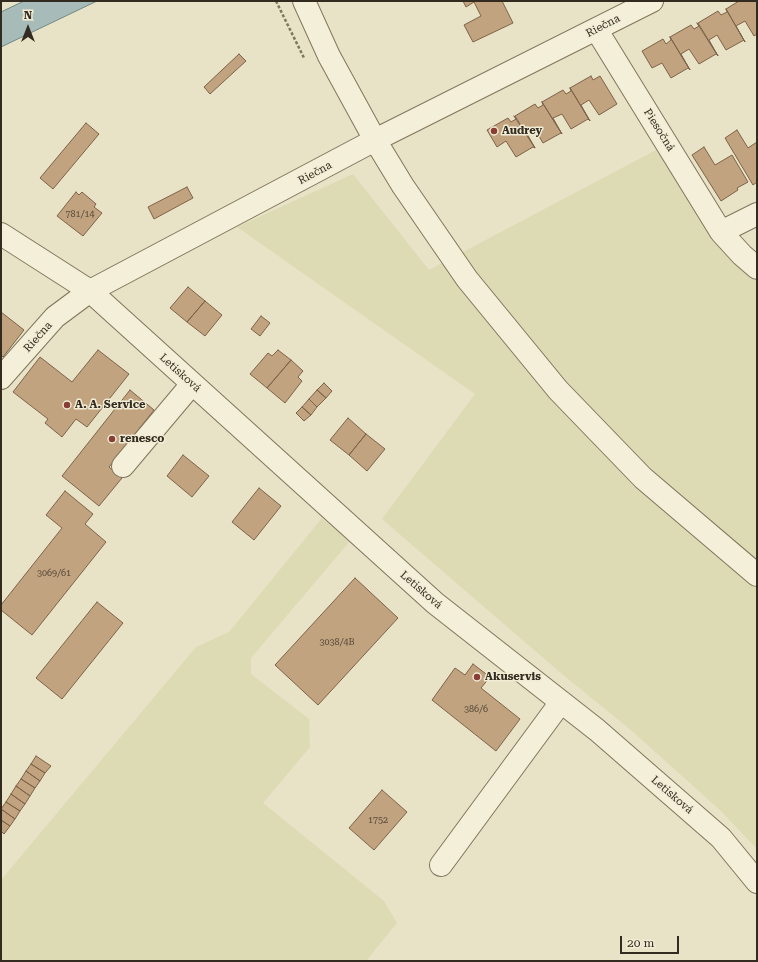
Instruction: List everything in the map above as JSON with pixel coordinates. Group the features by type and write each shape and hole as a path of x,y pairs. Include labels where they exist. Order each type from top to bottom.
{"street":[{"path":"304,1 329,56 375,140 403,186 467,279 558,390 643,478 757,575"},
{"name":"Riečna","path":"1,378 55,317 90,291 375,140 652,1"},
{"name":"Piesočná","path":"596,29 721,232 742,255 757,268"},
{"path":"721,232 757,214"},
{"name":"Letisková","path":"1,234 90,291 435,603 597,730 722,838 757,882"},
{"path":"123,466 192,384"},
{"path":"441,866 561,702"}],"path":[{"path":"276,1 304,58"}],"shaded area":[{"path":"24,1 97,1 1,47 1,12"},
{"path":"656,150 757,268 757,849 721,811 632,731 562,674 382,519 475,394 237,227 353,174 429,270"},
{"path":"322,518 350,541 251,658 251,674 309,719 310,747 263,803 384,901 397,923 366,961 1,961 1,880 196,647 229,632"}],"building":[{"path":"463,1 502,1 513,23 473,42 464,25 481,16 474,2 466,7"},
{"path":"739,1 757,1 757,34 754,36 745,21 736,26 745,42 726,9"},
{"path":"726,9 744,40 726,50 717,35 709,40 718,56 698,23 718,11 721,15 727,12"},
{"path":"691,25 694,29 699,26 718,56 716,54 699,64 689,49 681,54 690,70 670,37"},
{"path":"670,37 690,70 688,68 671,78 662,63 652,68 642,51 663,39 666,44 671,40"},
{"path":"239,54 246,61 210,94 204,87"},
{"path":"591,76 593,80 600,76 617,104 599,115 589,100 581,105 590,121 570,88"},
{"path":"570,88 590,121 588,119 571,129 562,114 553,118 562,134 542,102 563,90 566,94 571,91"},
{"path":"542,102 562,134 561,133 543,143 534,128 526,132 535,148 515,116 535,104 538,108 543,105"},
{"path":"508,118 511,122 516,119 535,148 533,147 516,157 506,141 497,147 487,130"},
{"path":"86,123 99,134 53,189 40,178"},
{"path":"737,130 748,148 757,142 757,182 753,185 725,138"},
{"path":"704,147 715,165 732,155 748,182 737,188 738,190 721,201 692,155"},
{"path":"187,187 193,198 154,219 148,207"},
{"path":"76,192 79,195 82,192 96,204 94,207 102,213 83,236 57,216"},
{"path":"188,287 205,301 187,322 170,308"},
{"path":"205,301 222,315 205,336 187,322"},
{"path":"1,312 24,330 3,357 1,355"},
{"path":"261,316 270,323 260,336 251,329"},
{"name":"A. A. Service","path":"98,350 129,374 87,427 76,419 62,437 45,423 48,419 13,392 40,357 72,382"},
{"path":"278,350 291,360 267,388 250,374 268,353 272,356"},
{"path":"291,360 303,371 298,377 302,381 285,403 267,388"},
{"path":"324,383 332,391 326,398 317,390"},
{"name":"renesco","path":"130,390 154,410 109,467 122,478 99,506 62,476"},
{"path":"317,390 326,398 317,407 309,399"},
{"path":"309,399 317,407 311,415 302,407"},
{"path":"302,407 311,415 304,421 296,413"},
{"path":"348,418 366,434 349,455 330,440"},
{"path":"366,434 385,449 367,471 349,455"},
{"path":"183,455 209,476 192,497 167,476"},
{"path":"259,488 281,506 254,540 232,522"},
{"path":"65,491 93,514 85,524 106,542 32,635 1,610 1,605 62,528 46,515"},
{"path":"355,578 398,618 318,705 275,665"},
{"path":"97,602 123,623 62,699 36,678"},
{"path":"473,664 490,677 481,688 520,719 496,751 432,700 455,668 465,675"},
{"path":"36,756 51,766 45,773 31,764"},
{"path":"31,764 45,773 40,781 26,771"},
{"path":"26,771 40,781 35,788 21,779"},
{"path":"21,779 35,788 30,796 16,786"},
{"path":"16,786 30,796 25,804 11,794"},
{"path":"382,790 407,812 374,850 349,828"},
{"path":"11,794 25,804 20,811 6,802"},
{"path":"6,802 20,811 15,819 1,809"},
{"path":"1,809 15,819 10,826 1,820"},
{"path":"1,820 10,826 4,834 1,831"}],"place":[{"name":"Audrey","path":"494,131"},
{"name":"A. A. Service","path":"67,405"},
{"name":"renesco","path":"112,439"},
{"name":"Akuservis","path":"477,677"}]}
